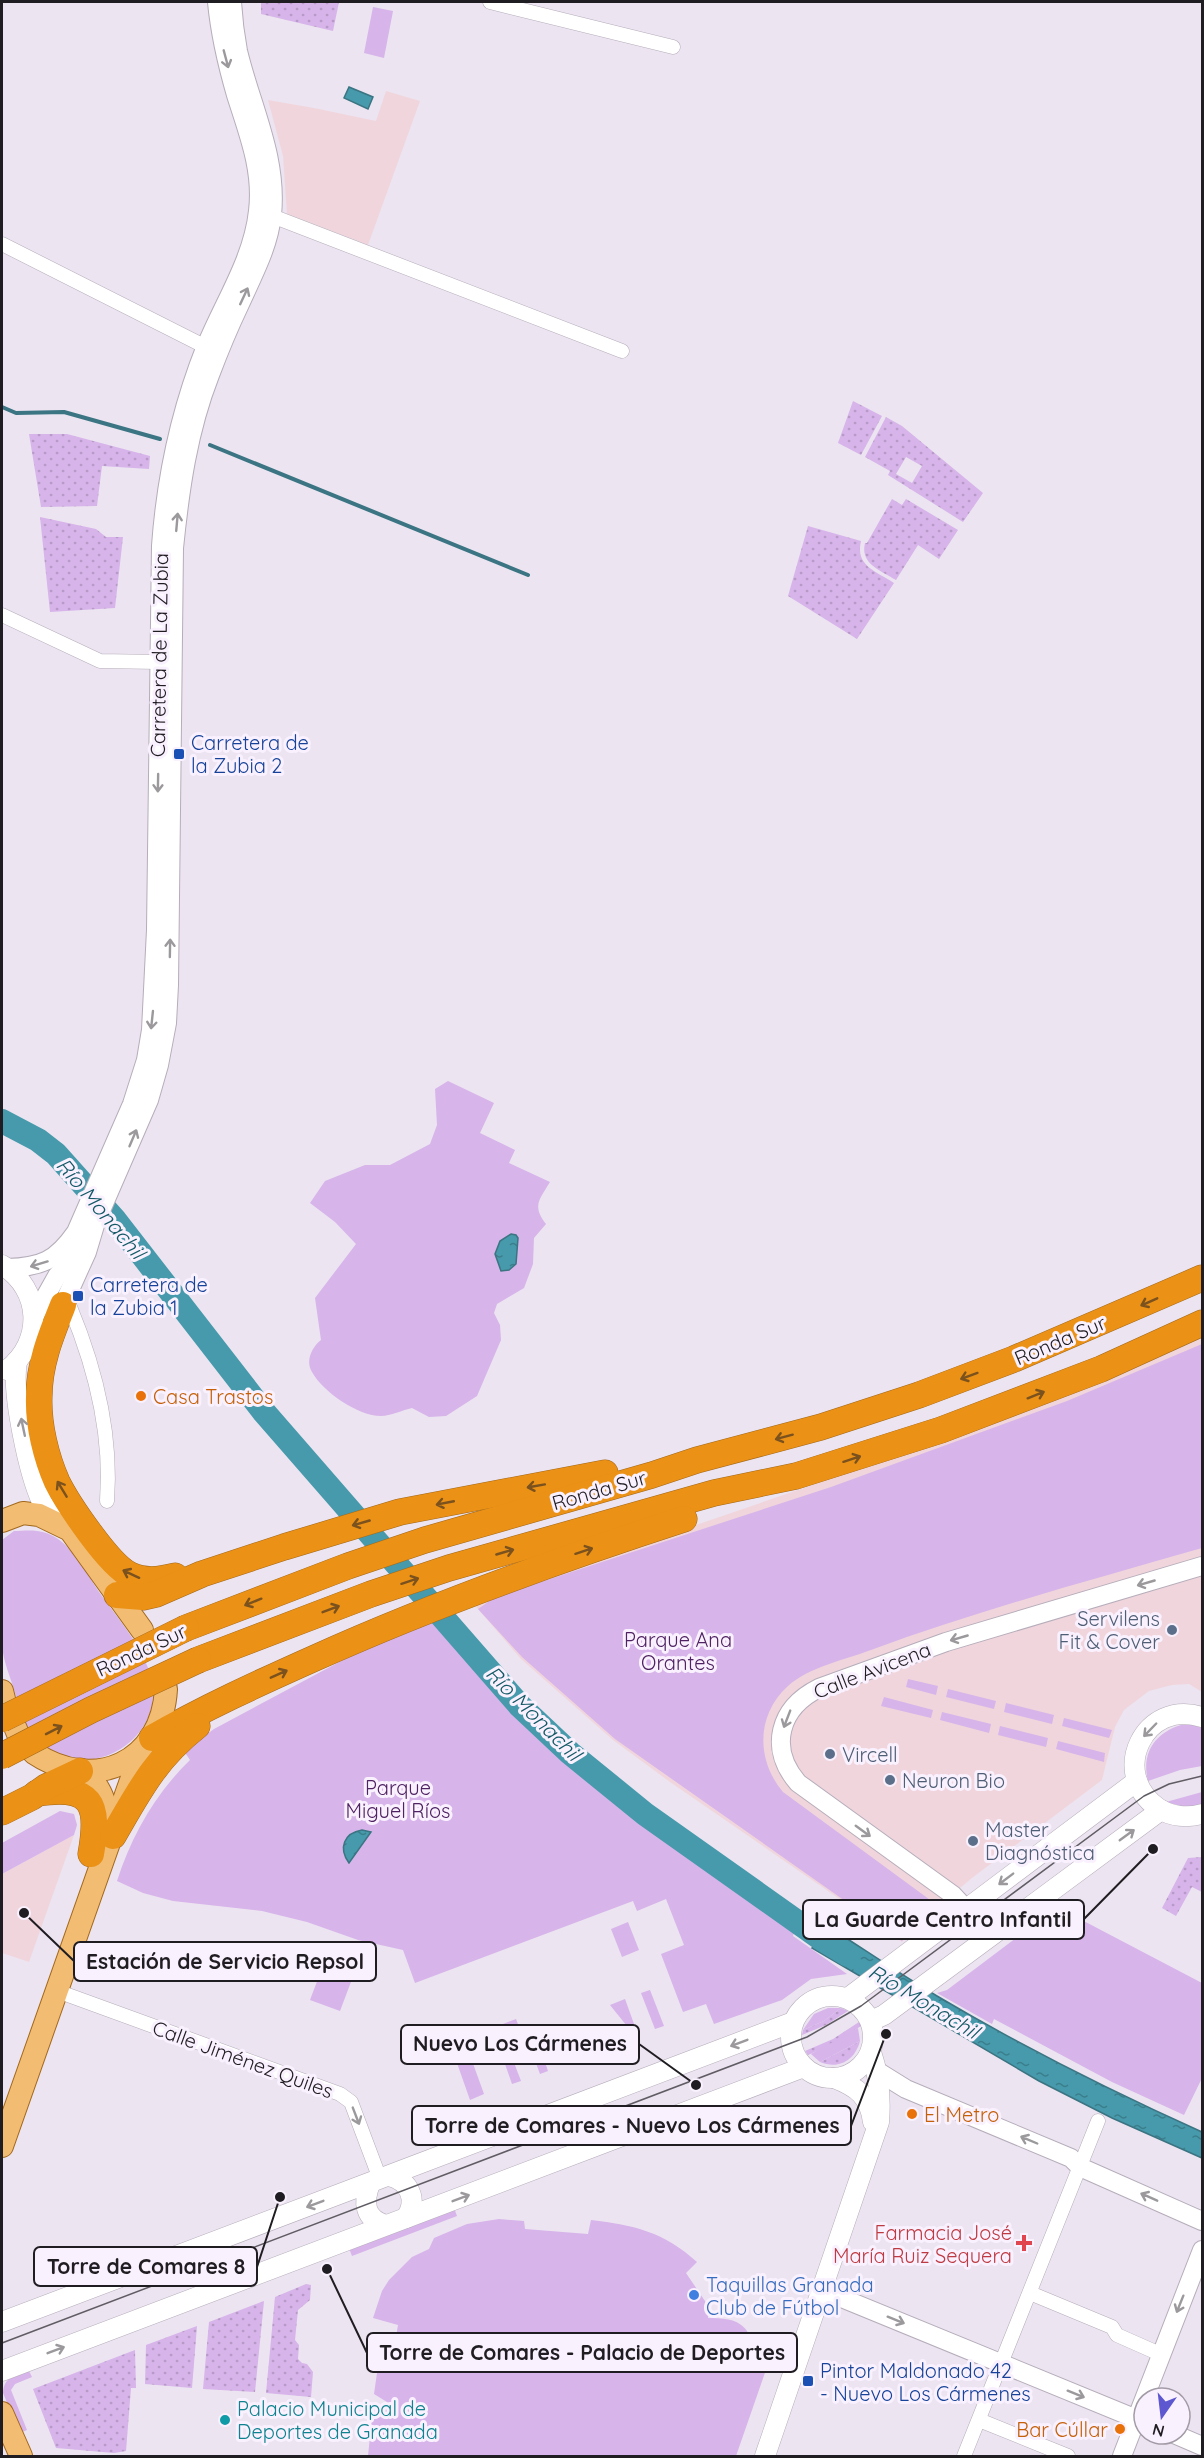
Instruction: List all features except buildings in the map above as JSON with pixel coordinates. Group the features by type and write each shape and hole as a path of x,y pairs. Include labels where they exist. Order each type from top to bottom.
{"highway":[{"name":"Ronda Sur","path":"8,1713 186,1628 348,1566 425,1540 697,1460 821,1427 919,1395 1014,1359 1203,1278"},
{"path":"63,1305 41,1367 38,1398 44,1437 58,1483 106,1556 120,1569 143,1580 202,1575"},
{"name":"Ronda Sur","path":"2,1756 91,1710 198,1660 370,1594 449,1568 714,1493 796,1476 941,1430 1101,1369 1203,1323"},
{"path":"117,1595 149,1595 322,1534 400,1512 649,1465 697,1460"},
{"path":"146,1745 198,1712 397,1621 574,1555 775,1489 796,1476"},
{"path":"113,1836 149,1774 177,1742 249,1687"},
{"path":"2,1812 83,1772"},
{"path":"37,1793 72,1791 88,1802 96,1820 91,1854"}],"main road":[{"path":"4,1266 26,1289 34,1317 29,1342 9,1367 14,1375 30,1461 43,1503 56,1521"},
{"path":"2,1521 23,1513 39,1515 56,1521 70,1530 142,1630"},
{"path":"2,2146 146,1745 165,1703 166,1689"},
{"path":"1202,1714 1172,1716 1153,1725 1136,1752 1134,1771 1147,1799 1161,1810 1178,1816 1203,1814"},
{"path":"34,1754 54,1765 83,1772 106,1770 125,1763 146,1745"},
{"path":"2,2106 105,1818 106,1805 83,1772"},
{"path":"874,2137 868,2102 853,2086 834,2078 818,2076 798,2060 792,2044 794,2022 802,2008 816,1998 854,1993 1137,1781"},
{"path":"834,2078 850,2074 863,2065 871,2052 877,2018 1161,1810"},
{"path":"854,1993 861,2006 877,2018"},
{"path":"2,2322 794,2022"},
{"path":"765,2457 874,2137 880,2110 878,2071 871,2052"},
{"path":"2,2371 804,2067"},
{"path":"380,2180 404,2182 412,2196 412,2205 406,2218"},
{"path":"380,2180 365,2205 372,2219 386,2225"},
{"path":"2,2413 21,2457"}],"street":[{"name":"Carretera de La Zubia","path":"34,1317 91,1222 146,1060 151,1030 156,952 161,546 168,474 178,430 206,346 246,255 258,212 259,195 252,144 224,53 217,2"},
{"name":"Carretera de La Zubia","path":"105,1185 149,1100 167,1023 174,548 182,482 192,432 209,378 266,245 272,216 271,166 238,51 232,2"},
{"path":"490,2 673,47"},
{"path":"272,216 622,351"},
{"path":"2,244 206,346"},
{"path":"2,615 100,661 159,662"},
{"name":"Carretera de La Zubia","path":"4,1266 38,1265 49,1260 66,1246 76,1232 91,1222"},
{"name":"Carretera de La Zubia","path":"63,1305 87,1252 91,1222"},
{"path":"63,1305 70,1308 78,1326 100,1403 109,1473 107,1501"},
{"name":"Calle Avicena","path":"966,1909 953,1895 798,1783 784,1765 781,1752 785,1718 789,1710 806,1695 819,1688 946,1642 1203,1566"},
{"name":"Calle Jiménez Quiles","path":"57,1991 340,2094 351,2102 380,2180"},
{"path":"878,2071 906,2089 1071,2158 1080,2167 1203,2221"},
{"path":"967,2456 979,2420 1098,2121"},
{"path":"1150,2386 1160,2354 1203,2250"},
{"path":"822,2290 1132,2417"},
{"path":"1030,2293 1112,2327 1117,2335 1160,2354"},
{"path":"979,2420 1068,2457"},
{"path":"1122,2457 1132,2436"}],"shaded area":[{"path":"386,91 420,101 368,245 287,214 283,156 268,100 376,121"},
{"name":"Parque Ana Orantes","path":"1202,1336 1202,1692 1189,1684 1172,1685 1149,1691 1124,1710 1115,1727 1102,1780 972,1878 919,1922 902,1942 613,1740 521,1659 472,1602 1016,1415"},
{"path":"74,1835 29,1962 2,1953 2,1874"}],"green space":[{"path":"261,2 339,2 333,31 261,14"},
{"path":"373,7 393,11 384,58 364,53"},
{"path":"853,401 882,416 861,455 838,443"},
{"path":"886,417 902,426 983,493 963,522 888,475 890,471 865,457","holes":["906,457 922,466 912,483 896,474"]},
{"path":"29,434 67,434 150,456 149,469 102,466 97,506 41,507"},
{"path":"892,499 902,505 906,499 958,530 939,559 918,545 896,580 873,566 865,556 864,550 865,543"},
{"path":"40,517 96,529 106,537 123,537 115,608 50,612"},
{"path":"808,526 861,541 861,556 864,562 868,567 894,583 857,639 788,596"},
{"path":"448,1081 494,1103 480,1133 515,1150 509,1163 550,1182 538,1208 546,1224 534,1238 533,1264 524,1288 497,1304 494,1313 500,1325 501,1340 477,1396 446,1416 429,1417 412,1408 385,1416 372,1415 342,1402 317,1380 310,1368 310,1354 321,1340 315,1298 356,1244 335,1222 310,1203 325,1181 365,1165 390,1165 430,1144 437,1125 435,1089"},
{"name":"Parque Ana Orantes","path":"1202,1344 1202,1548 994,1609 827,1665 796,1679 777,1698 770,1710 763,1738 764,1752 774,1779 783,1792 937,1905 915,1922 902,1941 615,1739 522,1657 478,1609 495,1597 831,1487 1067,1401"},
{"path":"14,1531 48,1534 66,1546 81,1563 128,1631 146,1662 150,1673 153,1698 147,1721 133,1739 115,1752 94,1759 72,1759 51,1752 33,1735 24,1720 5,1663 2,1645 2,1540"},
{"name":"Parque Miguel Ríos","path":"433,1620 506,1699 583,1770 652,1825 795,1930 793,1936 847,1974 811,1979 782,2000 714,2024 706,2004 683,2012 661,1954 684,1945 666,1899 637,1911 633,1901 415,1983 403,1950 358,1940 307,1922 262,1911 173,1901 143,1893 117,1881 137,1831 155,1801 190,1760 184,1751 214,1729 388,1636"},
{"path":"908,1679 938,1686 936,1695 906,1687"},
{"path":"948,1689 996,1701 994,1709 946,1697"},
{"path":"884,1697 933,1710 931,1718 881,1706"},
{"path":"1006,1703 1054,1715 1052,1724 1004,1712"},
{"path":"942,1712 991,1724 989,1733 940,1720"},
{"path":"1064,1718 1112,1730 1109,1738 1062,1726"},
{"path":"1181,1725 1194,1725 1202,1728 1202,1766 1180,1770 1148,1781 1147,1762 1152,1745 1164,1733"},
{"path":"1000,1726 1048,1738 1046,1747 998,1735"},
{"path":"1058,1741 1105,1753 1104,1762 1056,1749"},
{"path":"1202,1792 1202,1806 1188,1808 1166,1802"},
{"path":"60,1811 74,1814 77,1825 74,1835 2,1874 2,1843"},
{"path":"1202,1857 1202,1892 1192,1887 1176,1916 1162,1908 1188,1858"},
{"path":"1057,1907 1202,1983 1202,2078 1184,2115 1112,2082 994,2019 992,2024 937,1993 947,1990"},
{"path":"628,1922 639,1950 622,1957 611,1929"},
{"path":"327,1955 357,1966 340,2011 310,2000"},
{"path":"650,1990 664,2026 655,2029 641,1993"},
{"path":"625,1999 638,2035 635,2036 610,2005"},
{"path":"828,2008 841,2008 824,2021 803,2030 814,2014"},
{"path":"841,2008 848,2011 826,2025 802,2035 803,2030 824,2021"},
{"path":"516,2019 523,2038 510,2042 503,2024"},
{"path":"859,2022 861,2026 835,2043 808,2055 805,2051 833,2039"},
{"path":"858,2028 860,2041 820,2062 811,2054"},
{"path":"535,2034 548,2071 540,2074 526,2037"},
{"path":"860,2041 858,2048 845,2062 834,2065 820,2062"},
{"path":"507,2044 521,2081 512,2084 499,2047"},
{"path":"471,2058 484,2094 470,2100 457,2063"},
{"path":"454,2208 457,2216 352,2256 349,2248"},
{"path":"499,2219 524,2221 525,2229 588,2234 591,2220 621,2224 673,2243 697,2262 686,2273 709,2307 708,2318 721,2318 739,2323 749,2334 755,2364 768,2364 736,2456 368,2456 372,2417 385,2413 387,2402 374,2394 380,2352 394,2349 398,2325 373,2318 382,2291 389,2280 412,2257 429,2249 434,2238 467,2224"},
{"path":"306,2284 311,2285 310,2300 298,2310 295,2340 299,2345 298,2359 307,2364 313,2372 311,2397 266,2393 275,2297"},
{"path":"264,2301 255,2392 203,2389 209,2322"},
{"path":"197,2326 192,2388 145,2384 146,2345"},
{"path":"135,2350 136,2388 131,2388 126,2451 114,2453 56,2448 33,2389"},
{"path":"28,2369 32,2377 15,2384 11,2390 27,2430 20,2433 3,2393 8,2380"}],"water":[{"path":"349,87 373,97 368,109 344,98"},
{"path":"511,1234 518,1238 516,1264 509,1270 501,1271 495,1254 500,1241"},
{"path":"362,1830 371,1832 349,1863 344,1852 345,1842 351,1834"},
{"path":"829,1927 969,2015 1035,2051 1202,2132 1202,2158 1112,2118 1039,2081 812,1948"}],"waterway":[{"path":"2,407 16,413 64,412 160,439"},
{"path":"210,445 528,575"},
{"name":"Río Monachil","path":"2,1121 38,1140 56,1154 115,1220 263,1411 520,1706 570,1753 645,1814 820,1938 848,1955"}],"tram line":[{"path":"2,2343 807,2037 861,2006 1144,1796 1169,1784 1202,1776"}],"place":[{"name":"Carretera de la Zubia 2","path":"179,754"},
{"name":"Carretera de la Zubia 1","path":"78,1296"},
{"name":"Casa Trastos","path":"141,1396"},
{"name":"Servilens Fit & Cover","path":"1172,1630"},
{"name":"Vircell","path":"830,1754"},
{"name":"Neuron Bio","path":"890,1780"},
{"name":"Master Diagnóstica","path":"973,1841"},
{"name":"La Guarde Centro Infantil","path":"1153,1849"},
{"name":"Estación de Servicio Repsol","path":"24,1913"},
{"name":"Torre de Comares - Nuevo Los Cármenes","path":"886,2034"},
{"name":"Nuevo Los Cármenes","path":"696,2085"},
{"name":"El Metro","path":"912,2114"},
{"name":"Torre de Comares 8","path":"280,2197"},
{"name":"Farmacia José María Ruiz Sequera","path":"1024,2243"},
{"name":"Torre de Comares - Palacio de Deportes","path":"327,2269"},
{"name":"Taquillas Granada Club de Fútbol","path":"694,2295"},
{"name":"Pintor Maldonado 42 - Nuevo Los Cármenes","path":"808,2381"},
{"name":"Palacio Municipal de Deportes de Granada","path":"225,2420"},
{"name":"Bar Cúllar","path":"1120,2429"}]}
